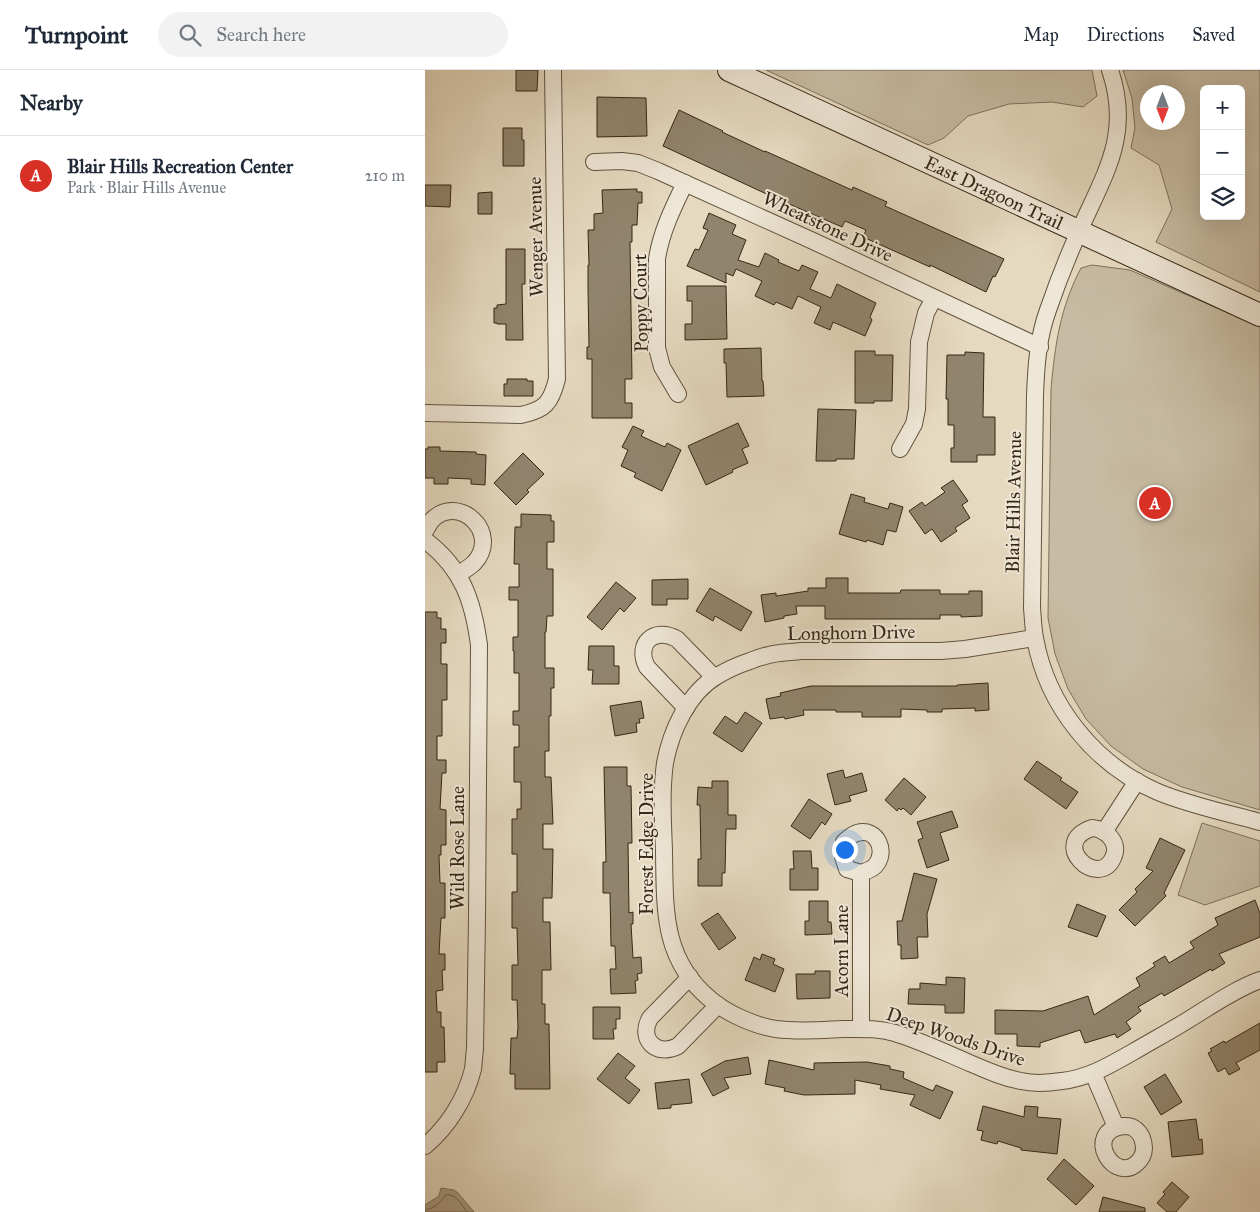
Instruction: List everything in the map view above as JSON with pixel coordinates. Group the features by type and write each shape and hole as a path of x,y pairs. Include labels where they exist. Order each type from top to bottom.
{"street":[{"name":"Wenger Avenue","path":"425,413 521,415 535,412 549,401 554,392 557,379 553,70"},
{"name":"East Dragoon Trail","path":"729,70 1260,315"},
{"name":"Blair Hills Avenue","path":"1110,70 1117,96 1117,138 1107,169 1060,275 1047,312 1036,370 1032,608 1035,638 1045,675 1053,694 1083,738 1117,769 1157,792 1260,822"},
{"name":"Wheatstone Drive","path":"594,162 622,161 638,163 658,171 1040,347"},
{"name":"Poppy Court","path":"678,394 662,367 657,348 657,259 665,226 685,183"},
{"path":"900,449 914,424 917,409 919,342 926,313 934,298"},
{"path":"425,531 432,521 440,515 451,512 461,512 470,516 477,524 482,533 483,545 480,554 474,563 458,575"},
{"name":"Wild Rose Lane","path":"425,540 445,558 458,575 469,597 476,621 479,645 477,916 473,1068 461,1100 441,1131 425,1146"},
{"path":"686,708 647,668 643,653 645,645 651,639 662,634 670,635 677,639 714,677"},
{"name":"Longhorn Drive","path":"686,708 714,677 737,665 763,656 801,651 941,651 1035,638"},
{"name":"Forest Edge Drive","path":"686,708 674,731 668,750 663,791 667,927 680,963 690,977"},
{"path":"1104,832 1137,781"},
{"name":"Acorn Lane","path":"861,873 861,1029"},
{"path":"690,977 650,1018 647,1023 646,1032 650,1043 664,1050 678,1046 718,1005"},
{"name":"Deep Woods Drive","path":"690,977 695,985 711,1001 738,1017 774,1028 801,1030 872,1028 889,1031 911,1038 996,1075 1020,1081 1042,1083 1082,1078 1102,1069 1221,1000 1260,980"},
{"path":"1093,1073 1116,1127"}],"shaded area":[{"path":"766,70 1092,70 1097,96 1083,107 1052,102 1009,104 968,116 944,138 928,145"},
{"path":"1123,70 1260,70 1260,292 1156,242 1172,209 1159,165 1131,148 1135,128 1132,98"},
{"path":"1092,265 1130,270 1260,327 1260,810 1182,787 1143,769 1111,746 1086,719 1068,689 1055,654 1048,618 1051,389 1054,357 1063,312 1074,283 1081,268"},
{"path":"1202,823 1260,841 1260,886 1205,905 1178,895"}],"water":[{"path":"441,1188 454,1190 474,1212 425,1212 425,1205 439,1196"}],"building":[{"path":"516,70 538,70 537,91 516,91"},
{"path":"597,97 646,98 647,136 597,137"},
{"path":"679,110 765,152 852,190 853,187 887,202 885,206 1004,259 995,277 993,276 986,292 930,265 930,267 863,237 866,230 845,221 842,227 773,197 663,146"},
{"path":"503,128 522,128 524,166 503,166"},
{"path":"425,185 451,185 450,207 425,206"},
{"path":"637,189 637,192 642,192 642,203 638,203 637,225 632,225 632,242 630,242 632,379 625,379 625,403 632,403 632,418 592,418 592,359 587,359 587,347 589,347 588,230 594,230 594,214 603,213 602,190"},
{"path":"492,192 492,214 478,214 478,193"},
{"path":"709,213 736,225 732,234 746,240 738,260 759,267 765,253 779,260 778,262 799,271 802,265 818,272 810,289 831,298 837,284 876,303 870,317 872,320 865,336 833,322 830,330 814,323 821,307 798,296 792,309 776,302 774,305 755,296 762,281 736,269 733,276 726,273 726,283 687,266 695,249 699,250 708,230 703,228"},
{"path":"506,249 525,249 525,284 522,284 523,340 506,340 506,324 494,323 494,308 497,308 497,305 506,304"},
{"path":"687,286 726,286 727,339 685,340 685,324 692,324 692,301 687,301"},
{"path":"761,348 764,396 727,397 724,349"},
{"path":"855,351 875,351 875,355 893,355 892,401 855,403"},
{"path":"965,352 984,353 983,417 995,417 995,455 977,455 977,462 951,462 951,448 954,448 954,425 948,425 948,399 946,399 947,355 965,355"},
{"path":"507,379 527,379 527,381 533,381 533,396 504,396 504,384 507,384"},
{"path":"818,409 856,410 854,459 816,461"},
{"path":"738,423 749,446 742,449 748,463 706,485 688,446"},
{"path":"633,426 644,431 641,436 665,447 667,443 681,450 662,491 634,477 636,473 621,466 628,450 622,447"},
{"path":"428,447 440,447 440,451 476,452 476,454 486,455 485,485 471,484 471,479 448,478 448,484 434,484 434,478 425,478 425,449 428,449"},
{"path":"523,453 544,474 527,490 529,492 516,505 494,483"},
{"path":"953,480 968,501 962,505 970,518 955,528 957,531 941,542 932,529 925,534 909,511 922,502 925,506 945,492 941,488"},
{"path":"851,494 865,498 864,502 888,509 890,503 903,507 896,532 887,530 883,545 839,534"},
{"path":"521,514 551,515 551,521 554,521 554,542 547,542 547,569 553,569 553,616 547,616 545,632 545,668 554,668 554,688 551,688 551,716 549,716 549,751 545,751 545,777 551,777 553,824 543,824 543,849 553,849 552,898 543,898 543,922 550,922 551,970 542,970 542,1004 545,1004 545,1024 549,1024 550,1089 515,1089 515,1074 510,1074 511,1038 517,1038 518,1027 517,1000 512,1000 512,965 518,965 517,928 512,928 512,892 517,892 517,854 512,854 512,819 517,819 517,809 521,809 521,782 514,782 514,747 519,747 519,725 513,725 513,711 519,711 519,673 514,673 513,651 513,637 518,637 518,600 509,600 509,587 519,587 519,564 514,564 515,527 521,527"},
{"path":"826,578 848,578 848,593 900,593 901,590 940,590 940,594 969,594 969,591 982,591 982,616 940,615 940,619 825,619 825,606 796,606 797,614 765,622 761,595 776,593 776,596 808,591 808,588 826,588"},
{"path":"688,579 688,599 667,599 667,605 652,605 652,580"},
{"path":"616,582 636,598 624,612 620,608 602,630 587,617"},
{"path":"710,588 752,612 741,631 715,616 713,621 696,611"},
{"path":"425,612 437,612 437,618 441,618 441,629 446,629 446,643 441,643 441,664 447,664 447,700 442,700 442,736 437,736 437,760 446,760 446,773 442,773 440,809 446,810 446,845 441,845 441,855 439,855 440,883 445,883 445,918 441,918 439,954 445,954 445,970 442,970 443,990 436,991 437,1012 441,1012 441,1027 444,1027 445,1062 437,1062 437,1072 425,1072"},
{"path":"589,646 614,646 614,666 619,666 619,684 592,684 593,670 588,670"},
{"path":"988,683 989,710 975,711 975,708 942,709 942,712 927,712 927,710 901,709 901,717 862,717 862,712 803,710 804,715 785,719 784,717 770,719 766,699 781,696 780,693 811,686 957,686"},
{"path":"641,701 644,718 639,719 640,723 636,723 637,732 615,736 610,706"},
{"path":"745,712 762,723 742,752 713,733 725,716 737,724"},
{"path":"1037,761 1062,778 1060,780 1078,792 1066,809 1024,779"},
{"path":"604,767 627,767 627,786 631,786 632,843 628,843 629,913 633,912 633,924 631,924 633,958 641,957 642,973 637,974 638,980 635,981 636,993 611,994 610,969 616,969 615,946 611,946 610,893 603,893 603,862 606,862"},
{"path":"843,770 845,778 862,773 867,791 849,796 851,801 835,805 827,774"},
{"path":"904,778 926,797 911,815 903,808 901,810 899,808 897,811 885,800"},
{"path":"712,781 728,781 728,815 736,815 736,829 726,829 725,873 722,873 722,886 698,886 698,859 701,859 700,805 697,805 698,787 712,788"},
{"path":"809,799 832,814 825,825 822,822 810,839 791,826"},
{"path":"952,811 958,827 940,833 949,860 927,868 918,840 923,838 917,822"},
{"path":"1160,838 1185,850 1164,893 1166,896 1135,926 1119,910 1137,892 1135,889 1153,871 1146,868"},
{"path":"793,851 811,851 812,868 818,868 818,890 790,890 790,869 794,869"},
{"path":"914,873 937,879 927,914 928,937 917,937 918,958 901,959 901,945 898,945 897,921 902,921"},
{"path":"1255,900 1260,913 1260,937 1219,954 1225,963 1164,996 1162,993 1138,1007 1141,1011 1126,1022 1131,1029 1117,1038 1115,1034 1085,1043 1080,1030 1040,1043 1040,1047 1017,1046 1017,1034 995,1034 995,1010 1043,1011 1088,996 1094,1015 1140,986 1136,978 1155,966 1153,963 1165,956 1169,963 1194,948 1190,942 1218,925 1215,918"},
{"path":"809,901 828,901 828,922 831,922 832,934 805,935 805,921 809,921"},
{"path":"1077,904 1106,916 1097,937 1068,927"},
{"path":"718,913 736,938 719,950 701,924"},
{"path":"762,954 775,959 773,964 784,969 775,992 745,980 754,957 760,960"},
{"path":"815,971 830,971 830,998 797,999 796,974 815,974"},
{"path":"946,977 965,978 964,1013 945,1013 945,1005 908,1004 909,989 920,989 920,983 946,985"},
{"path":"593,1007 620,1007 620,1019 616,1019 616,1029 613,1029 614,1039 593,1039"},
{"path":"1260,1023 1260,1050 1236,1063 1240,1069 1229,1075 1225,1068 1218,1072 1208,1053 1212,1051 1210,1049 1224,1041 1225,1043"},
{"path":"618,1053 635,1066 625,1078 640,1090 629,1104 597,1079"},
{"path":"748,1057 751,1074 724,1078 729,1088 713,1096 701,1074 725,1061"},
{"path":"769,1060 814,1070 814,1063 867,1062 890,1066 890,1069 904,1072 903,1078 933,1091 936,1085 953,1092 940,1119 910,1105 915,1095 880,1089 881,1085 855,1080 855,1094 804,1095 784,1091 785,1088 765,1084"},
{"path":"1165,1074 1182,1102 1161,1115 1144,1087"},
{"path":"689,1079 692,1103 671,1105 671,1108 658,1109 655,1083"},
{"path":"983,1106 1024,1117 1025,1106 1038,1107 1037,1117 1061,1119 1057,1154 1021,1150 1021,1148 998,1141 997,1144 981,1140 983,1131 977,1130"},
{"path":"1196,1119 1199,1140 1202,1139 1203,1154 1172,1157 1168,1122"},
{"path":"1064,1159 1094,1186 1076,1205 1047,1179"},
{"path":"1172,1182 1189,1197 1176,1212 1167,1212 1157,1203 1165,1194 1163,1192"},
{"path":"1103,1197 1145,1208 1145,1212 1099,1212"}],"place":[{"name":"Blair Hills Recreation Center","path":"1155,503"}]}
